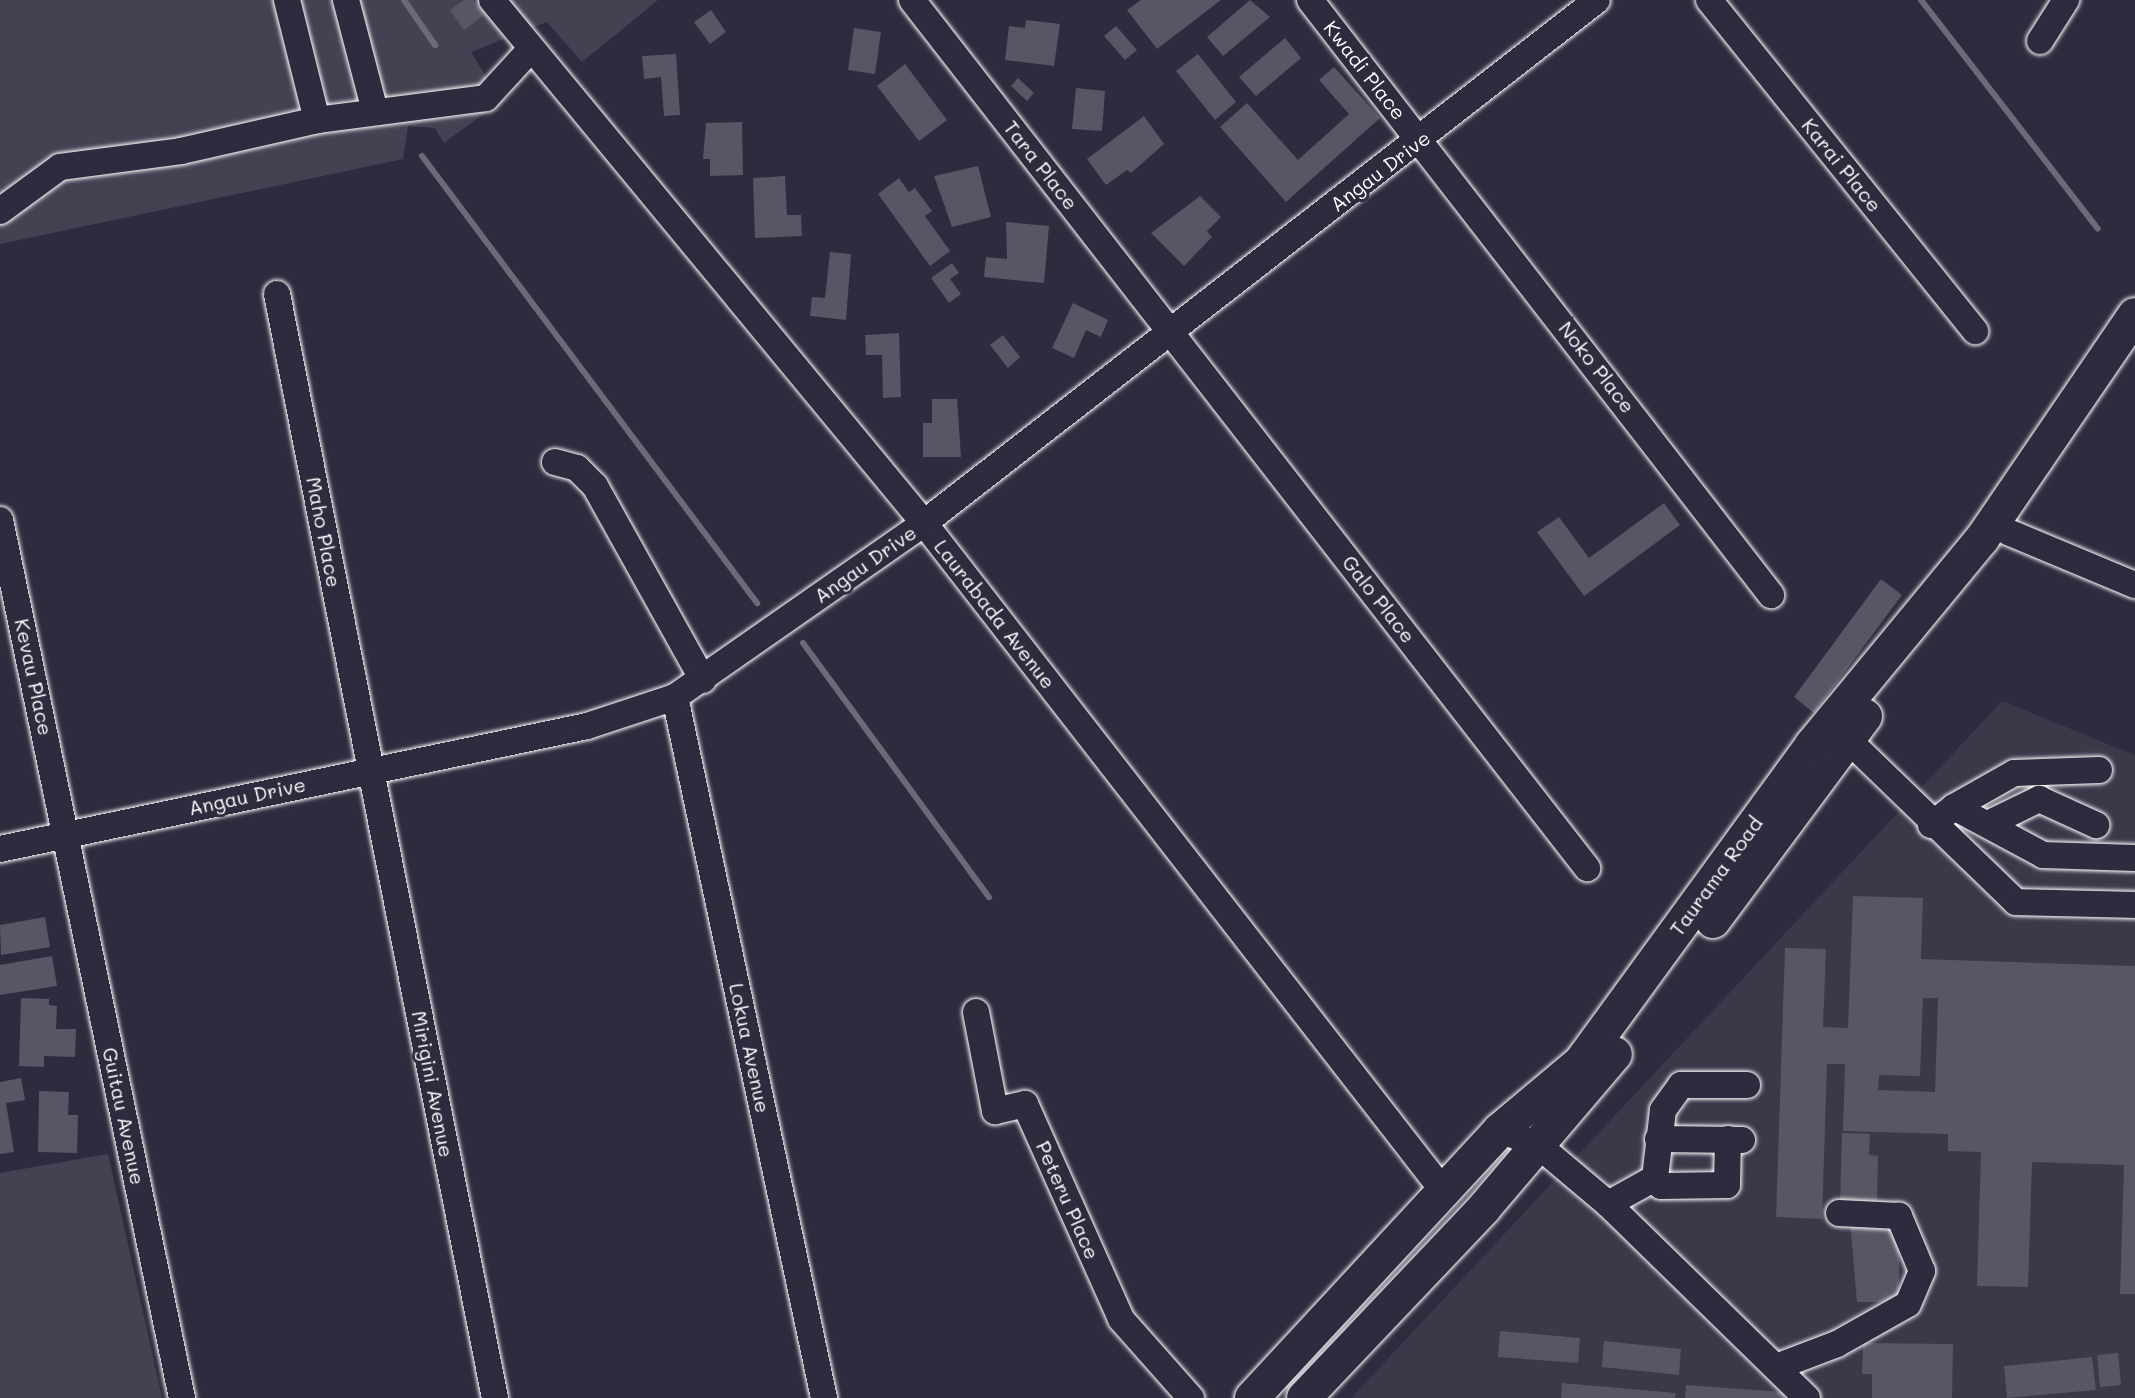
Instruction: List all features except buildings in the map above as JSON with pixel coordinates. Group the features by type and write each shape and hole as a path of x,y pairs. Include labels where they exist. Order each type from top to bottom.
{"main road":[{"name":"Taurama Road","path":"1252,1398 1500,1130 1581,1062 1966,561 2135,315"},
{"name":"Taurama Road","path":"1304,1398 1538,1145 1615,1053 1828,744 2008,532 2135,341"}],"street":[{"path":"287,0 317,120"},
{"path":"346,0 375,111"},
{"name":"Laurabada Avenue","path":"492,0 530,50 924,523 1444,1192"},
{"name":"Tara Place","path":"912,0 1171,330"},
{"name":"Kwadi Place","path":"1310,0 1421,140"},
{"name":"Angau Drive","path":"0,849 587,726 675,697 924,523 1421,140 1597,0"},
{"name":"Karai Place","path":"1709,0 1975,331"},
{"path":"2040,41 2066,0"},
{"path":"0,211 60,167 181,151 317,120 486,98 530,50"},
{"name":"Noko Place","path":"1421,140 1771,595"},
{"name":"Maho Place","path":"277,294 372,770"},
{"name":"Galo Place","path":"1171,330 1587,868"},
{"path":"555,462 577,468 595,486 703,680"},
{"name":"Kevau Place","path":"0,520 67,835"},
{"path":"2008,532 2135,585"},
{"name":"Lokua Avenue","path":"675,697 824,1398"},
{"path":"1828,744 1931,825 2016,902 2135,905"},
{"name":"Mirigini Avenue","path":"372,770 495,1398"},
{"path":"1931,825 1954,807 2014,773 2099,770"},
{"path":"1990,823 2039,799 2096,825"},
{"path":"1954,807 1990,823 2043,855 2135,858"},
{"name":"Guitau Avenue","path":"67,835 182,1398"},
{"name":"Peteru Place","path":"976,1012 995,1111 1025,1104 1121,1319 1191,1398"},
{"path":"1658,1139 1737,1140 1727,1185 1661,1186 1655,1178 1658,1139 1663,1110 1681,1085 1747,1085"},
{"path":"1500,1130 1538,1145 1608,1204 1779,1366 1807,1398"},
{"path":"1608,1204 1655,1178"},
{"path":"1779,1366 1837,1344 1908,1304 1922,1271 1899,1216 1839,1213"}],"shaded area":[{"path":"0,0 658,0 582,62 547,22 471,52 501,101 444,143 435,128 408,126 403,159 0,244"},
{"path":"2002,701 2135,755 2135,1398 1351,1398"},
{"path":"108,1154 162,1398 0,1398 0,1173"}],"waterway":[{"path":"404,0 435,45"},
{"path":"1921,0 2098,229"},
{"path":"422,156 757,603"},
{"path":"803,643 989,897"}]}
